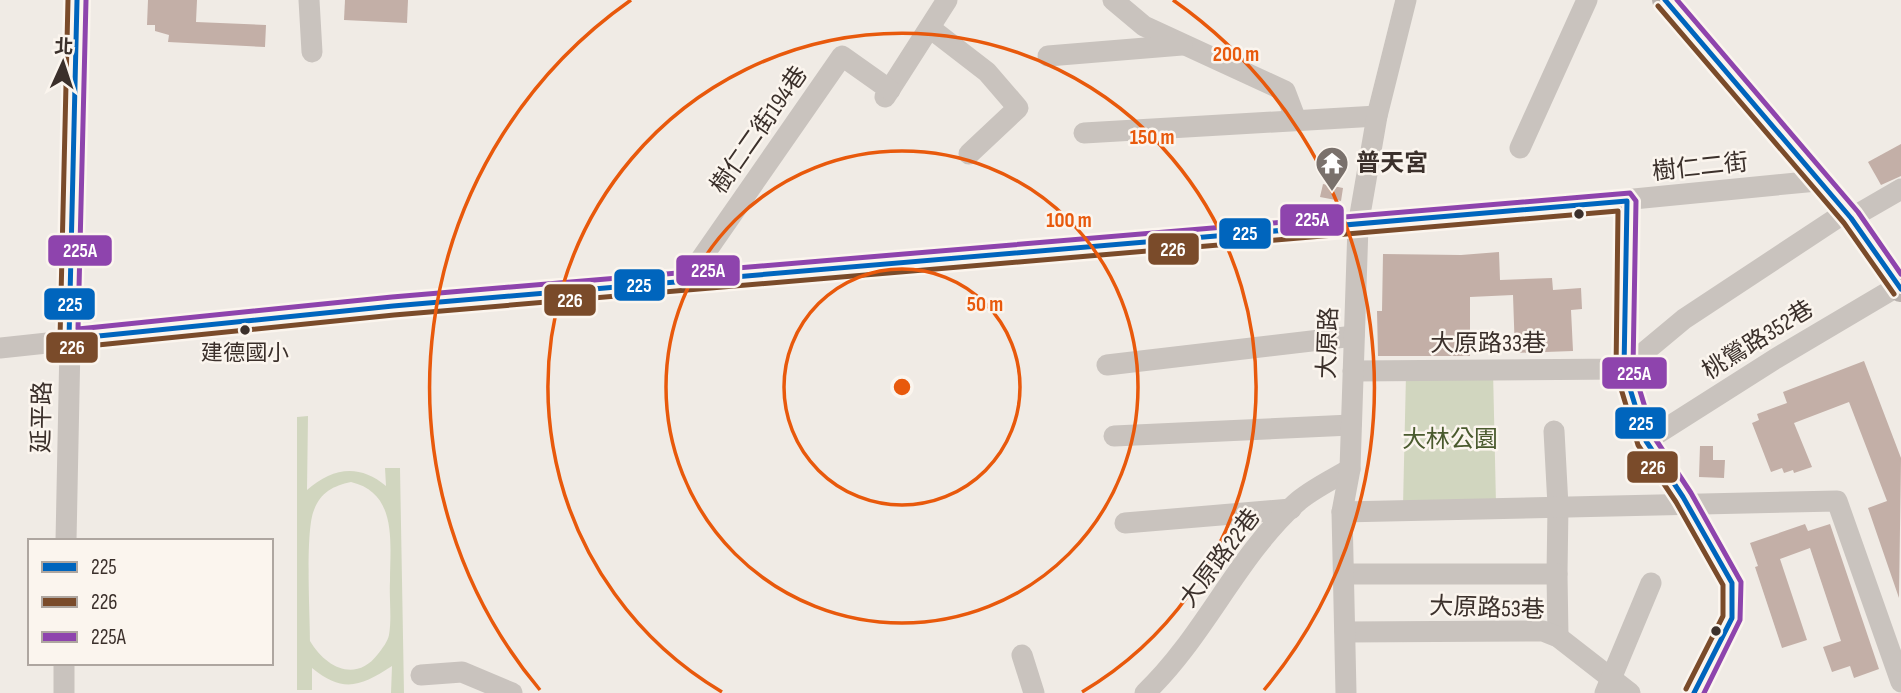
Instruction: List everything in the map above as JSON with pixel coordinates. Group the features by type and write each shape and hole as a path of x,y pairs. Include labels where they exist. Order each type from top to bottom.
{"main road":[{"path":"1665,0 1848,215 1900,287"}],"street":[{"name":"延平路","path":"66,539 77,0"},
{"path":"309,0 312,52"},
{"path":"947,0 930,28 987,72 1018,108 969,154"},
{"path":"1113,0 1144,26 1285,91 1296,120"},
{"name":"大原路","path":"1346,693 1346,574 1342,512 1350,469 1358,226 1377,116 1406,0"},
{"path":"1520,148 1587,0"},
{"name":"樹仁二街194巷","path":"685,282 842,56 888,93 930,28"},
{"path":"1048,56 1184,44"},
{"path":"1084,133 1377,116"},
{"name":"樹仁二街","path":"0,348 380,307 1358,226 1817,181"},
{"path":"1624,369 1684,319 1848,215 1901,189"},
{"path":"1627,201 1624,369 1646,441 1687,503 1732,583 1732,618 1694,693"},
{"name":"桃鶯路352巷","path":"1646,441 1775,359 1900,287"},
{"path":"1107,365 1354,336"},
{"name":"大原路33巷","path":"1353,371 1624,369"},
{"path":"1114,436 1351,425"},
{"path":"1554,431 1558,506 1558,637"},
{"name":"大原路22巷","path":"1145,693 1191,643 1243,565 1291,509 1350,469"},
{"path":"1342,512 1837,501 1901,682"},
{"path":"1125,523 1291,509"},
{"path":"1346,574 1557,574"},
{"path":"1608,686 1651,583"},
{"name":"大原路53巷","path":"1345,632 1543,631 1558,637 1608,686 1630,693"},
{"path":"1022,655 1034,693"},
{"path":"64,665 64,693"},
{"path":"421,675 461,672 512,693"}],"green space":[{"name":"大林公園","path":"1493,370 1496,504 1403,506 1406,374"},
{"path":"308,416 307,490 326,477 346,471 366,474 386,486 385,468 400,468 404,693 391,693 392,666 370,679 352,684 333,681 312,668 312,690 297,690 297,417","holes":["351,482 366,488 377,497 388,521 391,551 390,628 387,640 378,654 369,663 351,670 333,665 310,641 311,521 317,504 324,494 333,488"]}],"building":[{"path":"148,0 197,0 196,22 266,25 265,47 168,42 169,35 155,31 155,25 147,25"},
{"path":"345,0 408,0 407,23 344,20"},
{"path":"1901,144 1901,176 1881,185 1868,162"},
{"name":"普天宮","path":"1323,184 1343,188 1341,201 1320,197"},
{"path":"1499,252 1500,280 1552,278 1553,290 1581,288 1582,309 1571,310 1573,351 1515,353 1513,295 1470,297 1470,356 1378,356 1377,311 1382,311 1383,254 1461,255"},
{"path":"1864,361 1901,458 1899,598 1868,508 1887,501 1849,402 1794,423 1812,467 1794,473 1793,470 1784,473 1782,468 1771,472 1752,423 1759,420 1757,414 1787,403 1783,392"},
{"path":"1700,446 1713,446 1713,460 1725,460 1724,478 1699,477"},
{"path":"1805,524 1808,531 1830,524 1879,669 1854,678 1850,666 1832,672 1823,647 1841,641 1810,548 1780,559 1807,640 1782,648 1755,567 1758,566 1750,543"}],"transit line":[{"name":"226","path":"68,0 60,339 68,348 394,315 1618,211 1616,372 1638,445 1676,502 1723,585 1723,616 1686,689"},
{"name":"225","path":"77,0 69,339 393,306 1627,201 1624,369 1646,441 1683,497 1732,583 1732,618 1694,693"},
{"name":"225A","path":"86,0 78,329 392,297 1630,193 1636,201 1633,368 1654,437 1691,493 1741,582 1740,620 1704,693"},
{"name":"225","path":"1665,0 1851,218 1901,289"},
{"name":"225A","path":"1677,0 1858,212 1901,274"},
{"name":"226","path":"1658,6 1844,223 1894,294"}],"place":[{"name":"普天宮","path":"1332,193"},
{"name":"建德國小","path":"245,330"}]}
